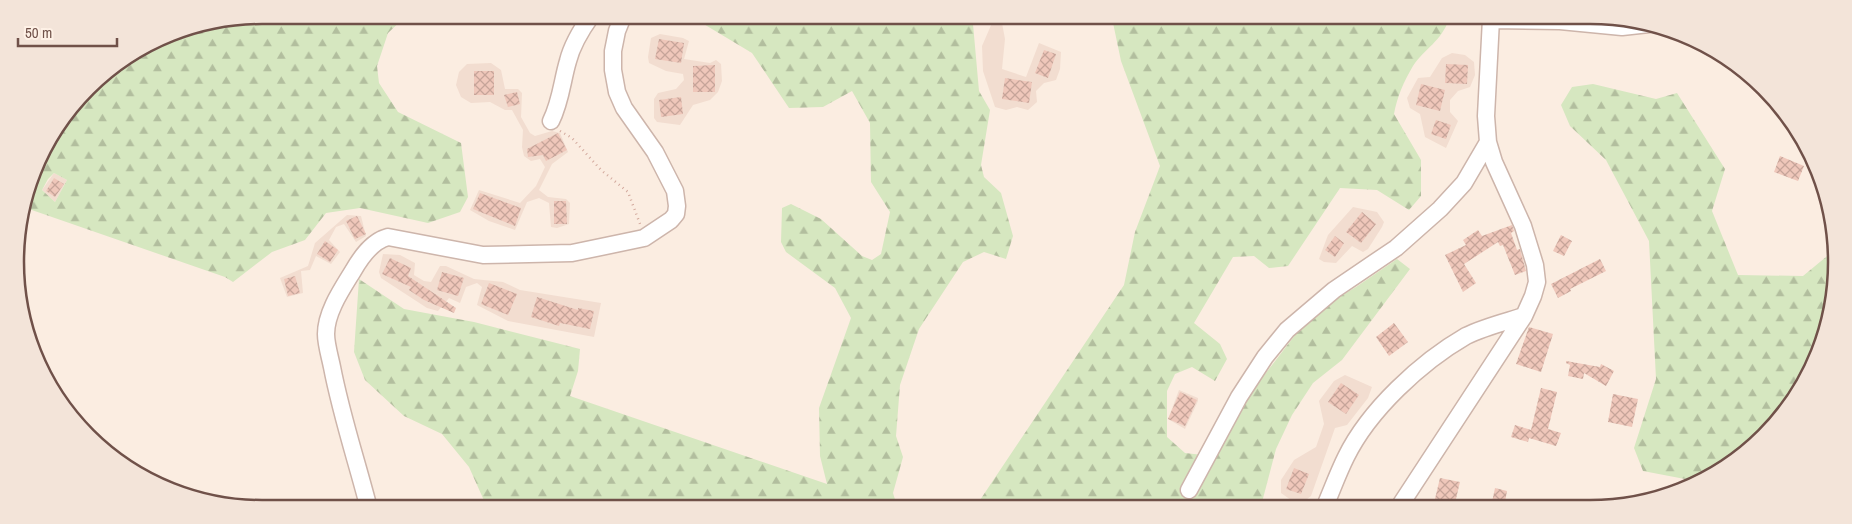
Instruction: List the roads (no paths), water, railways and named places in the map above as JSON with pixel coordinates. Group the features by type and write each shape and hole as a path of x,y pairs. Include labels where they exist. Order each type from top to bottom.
{"street":[{"path":"551,121 561,95 573,45 586,24"},
{"path":"367,500 336,386 326,335 331,311 345,284 355,267 373,245 380,240 388,238 483,256 572,253 644,238 671,220 676,214 675,191 666,172 655,152 624,108 617,92 613,70 613,51 621,24"},
{"path":"1403,500 1524,316 1537,282 1535,265 1523,226 1494,162 1488,142 1486,116 1491,24"},
{"path":"1585,24 1626,27"},
{"path":"1189,490 1239,397 1265,357 1287,330 1334,290 1396,248 1440,209 1464,183 1488,142"},
{"path":"1328,500 1346,456 1358,437 1410,377 1468,336 1524,316"}]}
